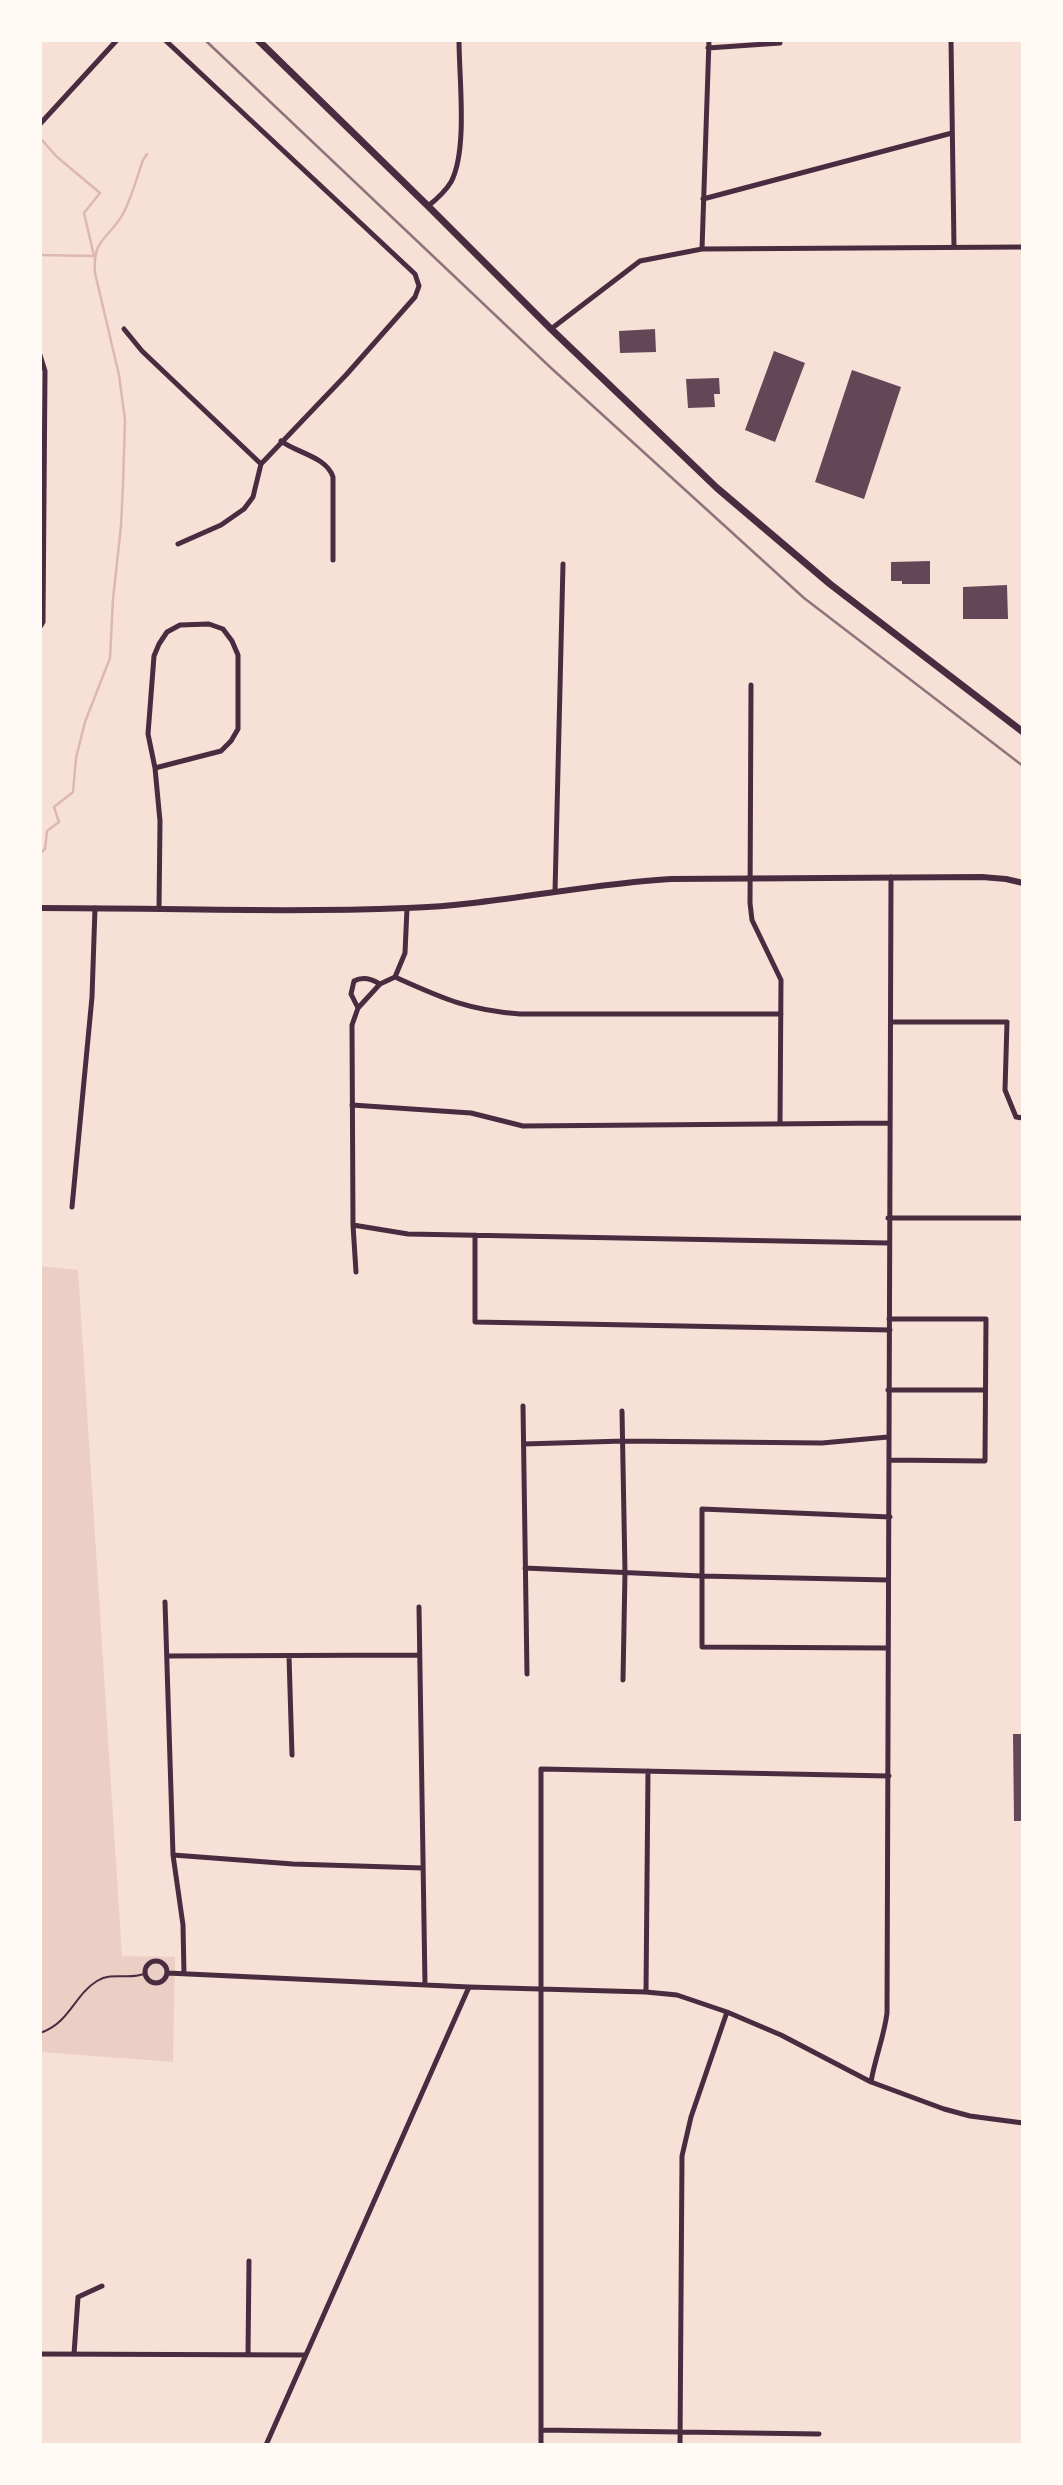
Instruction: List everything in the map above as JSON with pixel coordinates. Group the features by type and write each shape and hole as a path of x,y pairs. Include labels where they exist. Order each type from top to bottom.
{"main road":[{"path":"258,40 551,329 718,488 830,584 1023,732"}],"street":[{"path":"40,124 117,40"},
{"path":"165,40 415,274 419,286 415,297 346,375 261,464 253,497 244,509 221,525 178,544"},
{"path":"429,206 450,184 459,158 459,40"},
{"path":"702,249 709,40"},
{"path":"951,40 954,247"},
{"path":"708,48 780,43"},
{"path":"703,199 952,133"},
{"path":"551,329 640,261 702,249 1023,247"},
{"path":"124,329 142,351 261,464"},
{"path":"40,355 45,371 43,622 40,627"},
{"path":"281,441 330,469 333,477 333,560"},
{"path":"555,892 563,564"},
{"path":"155,768 221,751 238,729 238,655 223,629 209,624 180,625 167,632 154,656 148,734 155,768 160,821 159,909"},
{"path":"751,685 749,878 752,920 781,980 780,1124"},
{"path":"871,2082 884,2036 887,2013 891,877"},
{"path":"40,908 407,908 511,899 638,881 749,878 982,877 1023,884"},
{"path":"72,1207 93,998 94,908"},
{"path":"356,1272 353,1225 352,1025 358,1008 380,984 395,977 405,953 407,908"},
{"path":"395,977 448,1001 484,1011 520,1014 781,1014"},
{"path":"358,1008 351,994 354,981 365,978 380,984"},
{"path":"891,1022 1007,1022 1005,1090 1016,1117 1023,1118"},
{"path":"352,1105 471,1114 523,1126 889,1123"},
{"path":"888,1218 1023,1218"},
{"path":"353,1225 408,1234 888,1242"},
{"path":"475,1235 475,1322 890,1330"},
{"path":"889,1319 986,1319 985,1461 889,1460"},
{"path":"888,1390 984,1390"},
{"path":"523,1406 527,1674"},
{"path":"622,1411 624,1680"},
{"path":"524,1444 624,1441 822,1443 888,1437"},
{"path":"887,1648 702,1647 702,1509 890,1517"},
{"path":"525,1568 701,1576 888,1580"},
{"path":"165,1602 173,1855 183,1925 184,1974"},
{"path":"419,1607 425,1985"},
{"path":"167,1656 419,1655"},
{"path":"289,1656 292,1755"},
{"path":"541,2445 541,1769 889,1776"},
{"path":"646,1992 648,1771"},
{"path":"173,1855 293,1864 423,1868"},
{"path":"157,1962 163,1964 167,1973 164,1979 154,1983 148,1979 146,1973 150,1963 157,1962"},
{"path":"167,1973 677,1995 727,2011 781,2035 871,2082 944,2109 970,2116 1023,2123"},
{"path":"266,2445 469,1987"},
{"path":"680,2445 682,2156 691,2117 727,2011"},
{"path":"248,2355 249,2262"},
{"path":"74,2354 78,2297 102,2286"},
{"path":"40,2354 305,2355"},
{"path":"541,2430 819,2434"}],"path":[{"path":"40,2033 57,2026 95,1982 109,1975 138,1976 146,1973"}],"shaded area":[{"path":"40,1266 78,1270 122,1956 175,1957 173,2062 40,2052"}],"building":[{"path":"655,329 656,352 620,353 619,331"},
{"path":"774,351 805,363 775,442 745,430"},
{"path":"852,370 901,387 864,499 815,482"},
{"path":"719,378 720,394 714,394 715,407 688,408 686,379"},
{"path":"930,561 930,584 902,584 902,581 891,581 891,562"},
{"path":"1007,585 1008,619 963,619 963,587"},
{"path":"1013,1734 1023,1734 1023,1821 1014,1821"}],"waterway":[{"path":"40,255 94,256 84,213 100,193 57,157 41,139"},
{"path":"40,853 45,849 47,831 59,822 54,807 73,792 76,758 85,722 110,658 121,526 125,420 119,375 95,273 95,261 99,245 124,212 147,154"}],"railway":[{"path":"205,40 550,367 804,598 1023,766"}]}
